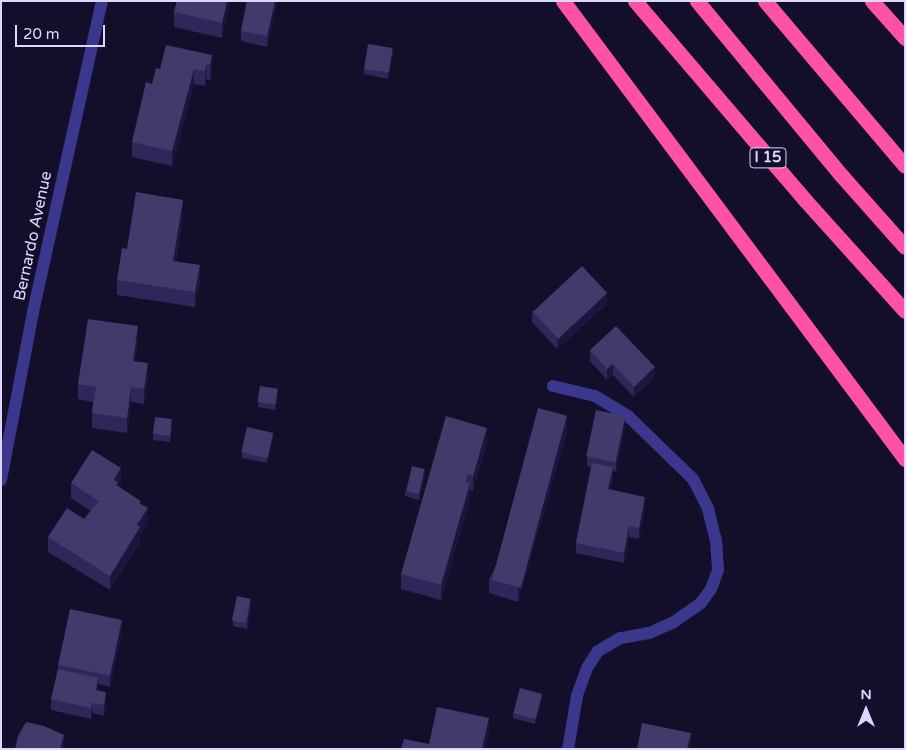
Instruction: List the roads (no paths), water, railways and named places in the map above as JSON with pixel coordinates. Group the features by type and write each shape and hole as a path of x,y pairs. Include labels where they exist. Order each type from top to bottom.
{"highway":[{"path":"563,1 905,459"},
{"name":"I 15","path":"635,1 805,200 905,311"},
{"path":"697,1 840,175 905,247"},
{"path":"765,1 905,166"},
{"path":"872,1 905,38"}],"street":[{"name":"Bernardo Avenue","path":"1,480 33,312 102,1"},
{"path":"553,386 595,396 628,416 693,479 708,509 716,540 718,570 711,589 701,603 674,622 649,633 620,638 598,651 587,668 577,696 568,749"}]}
